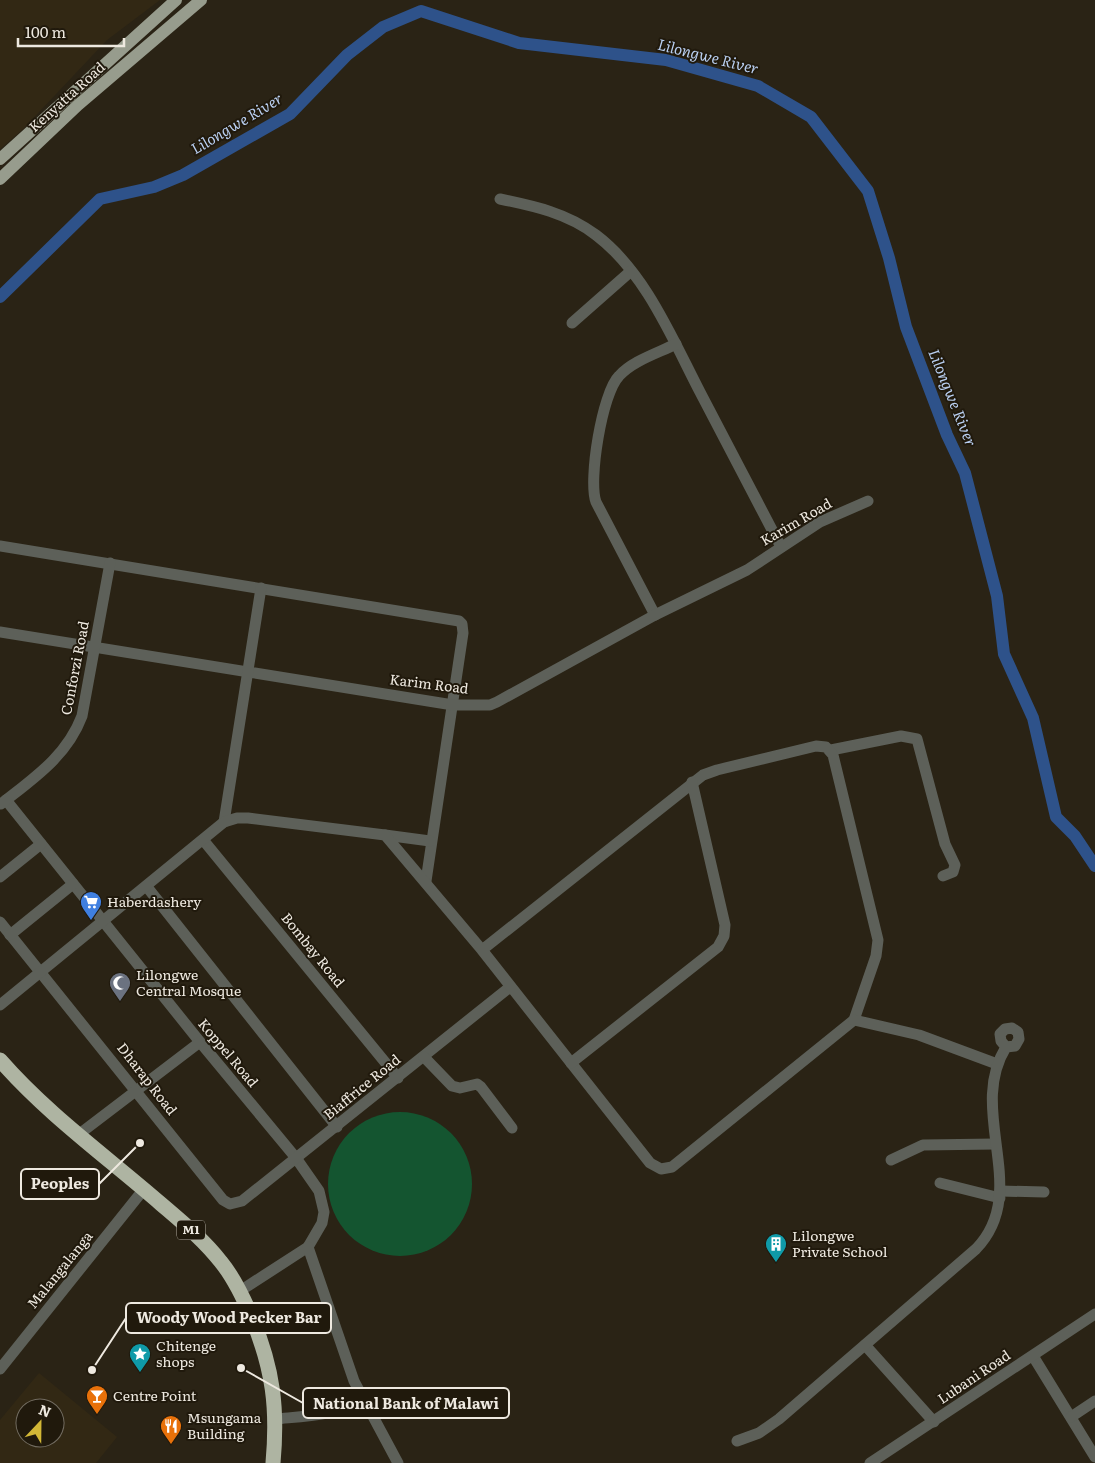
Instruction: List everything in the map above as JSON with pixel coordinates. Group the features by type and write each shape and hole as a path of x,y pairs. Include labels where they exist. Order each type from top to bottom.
{"highway":[{"name":"M1","path":"0,1060 39,1101 144,1189 214,1252 240,1291 267,1357 273,1382 276,1418 274,1463"}],"main road":[{"name":"Kenyatta Road","path":"0,159 176,0"},
{"name":"Kenyatta Road","path":"0,179 78,105 202,0"}],"street":[{"path":"500,199 546,209 578,223 611,248 631,271 676,344 781,547"},
{"path":"572,323 631,271"},
{"path":"655,615 596,502 593,485 599,437 612,385 625,371 676,344"},
{"name":"Karim Road","path":"0,632 453,705 490,705 655,615 714,587 820,522 868,501"},
{"path":"0,546 459,621 462,624 463,633 430,841 426,881"},
{"name":"Conforzi Road","path":"3,803 56,760 76,732 82,716 110,563"},
{"path":"224,822 261,588"},
{"path":"482,950 692,782 717,770 816,746 831,750 901,736 917,739 945,844 954,865 952,872 943,876"},
{"path":"386,835 482,950 650,1163 666,1169 672,1167 854,1020 876,956 878,940 831,750"},
{"path":"571,1063 718,947 724,936 725,924 692,782"},
{"name":"Koppel Road","path":"3,803 41,844 296,1158 312,1180 323,1202 322,1223 308,1247 240,1291"},
{"path":"0,1005 204,841 224,822 237,818 248,818 430,841"},
{"name":"Bombay Road","path":"204,841 398,1078"},
{"path":"0,876 41,844"},
{"path":"10,935 73,884"},
{"path":"146,887 336,1127"},
{"name":"Dharap Road","path":"0,922 223,1200 230,1204"},
{"name":"Biaffrice Road","path":"230,1204 242,1201 510,987"},
{"path":"854,1020 919,1035 997,1064"},
{"path":"78,1135 200,1042"},
{"path":"737,1441 759,1433 779,1419 991,1232 997,1216 1000,1194 992,1122 997,1064 1006,1047"},
{"path":"424,1057 447,1082 456,1088 477,1084 481,1087 512,1128"},
{"path":"891,1160 923,1146 995,1144"},
{"path":"940,1183 1000,1194 1044,1192"},
{"name":"Malangalanga","path":"0,1369 144,1189"},
{"path":"308,1247 347,1364 364,1401 398,1463"},
{"name":"Lubani Road","path":"870,1463 1095,1314"},
{"path":"865,1345 934,1422"},
{"path":"1033,1356 1095,1457"},
{"path":"276,1418 323,1414 352,1408 364,1401"},
{"path":"1071,1417 1095,1401"}],"shaded area":[{"path":"0,0 160,0 107,40 23,129 0,149"},
{"path":"39,1373 117,1437 96,1463 0,1463 0,1420 15,1402 15,1448 65,1448 65,1398 18,1398"}],"green space":[{"path":"400,1112 428,1117 451,1133 467,1156 472,1184 467,1212 451,1235 428,1251 400,1256 372,1251 349,1235 333,1212 328,1184 333,1156 349,1133 372,1117"}],"waterway":[{"name":"Lilongwe River","path":"0,297 100,199 154,187 183,175 290,114 347,55 383,27 421,11 519,43 666,60 758,86 811,117 868,191 889,258 906,327 947,435 965,473 997,596 1004,654 1033,718 1056,817 1075,836 1095,866"}],"place":[{"name":"Haberdashery","path":"91,921"},
{"name":"Lilongwe Central Mosque","path":"120,1002"},
{"name":"Peoples","path":"140,1143"},
{"name":"Lilongwe Private School","path":"776,1263"},
{"name":"National Bank of Malawi","path":"241,1368"},
{"name":"Woody Wood Pecker Bar","path":"92,1370"},
{"name":"Chitenge shops","path":"140,1373"},
{"name":"Centre Point","path":"97,1415"},
{"name":"Msungama Building","path":"171,1445"}]}
